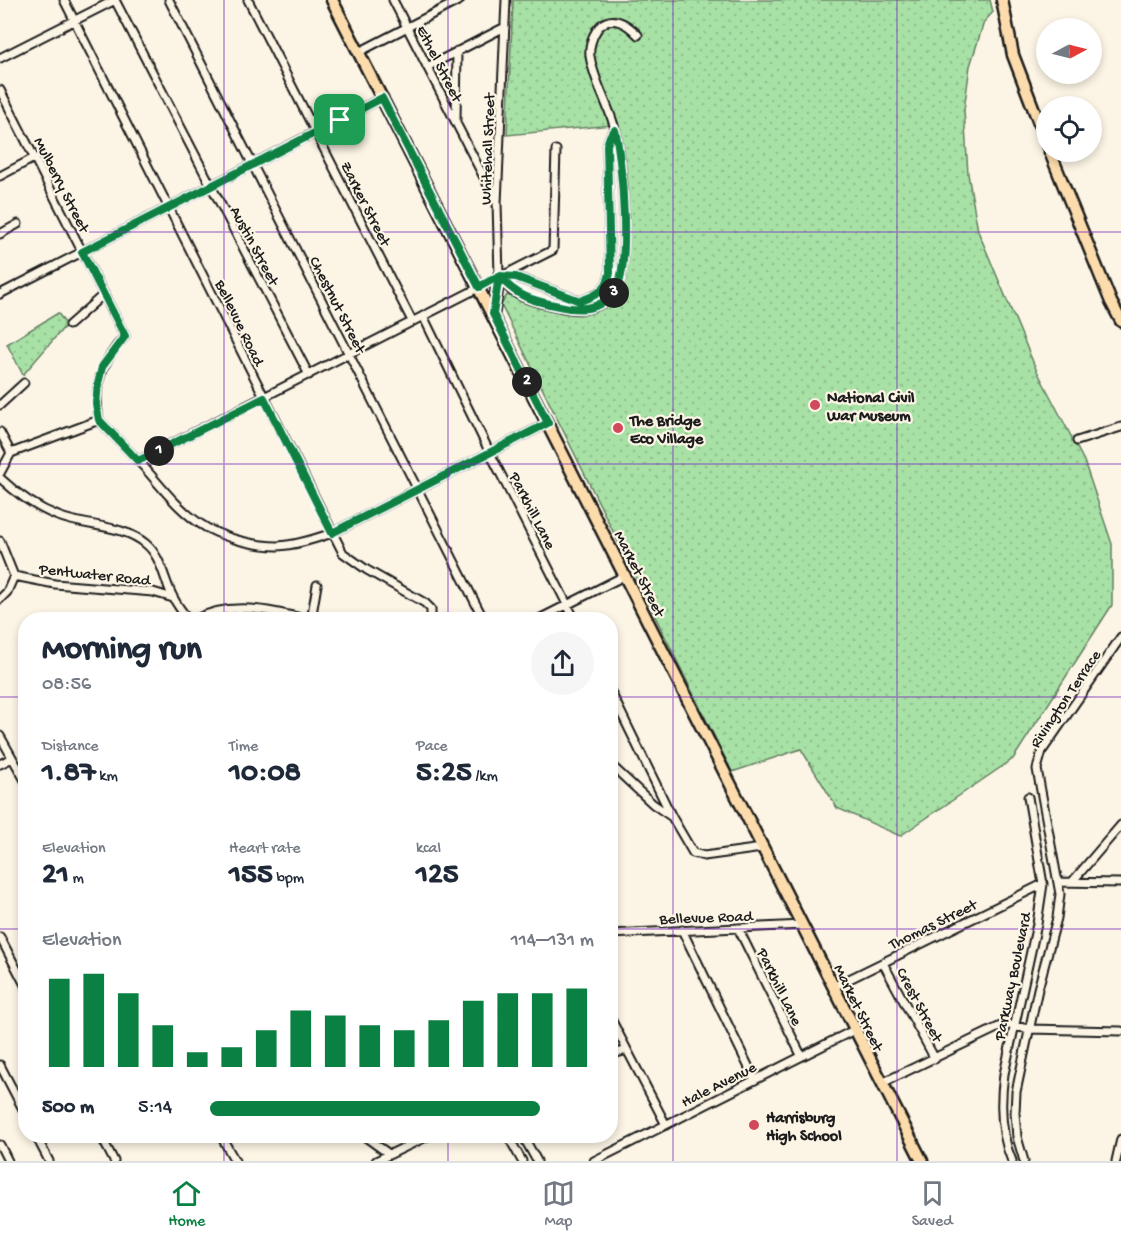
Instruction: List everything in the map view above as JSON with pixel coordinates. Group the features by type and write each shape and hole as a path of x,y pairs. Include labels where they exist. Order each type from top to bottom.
{"main road":[{"name":"Market Street","path":"332,0 922,1161"},
{"path":"1002,0 1013,55 1036,115"},
{"path":"1054,162 1111,302 1121,321"},
{"path":"493,314 499,276"}],"street":[{"name":"Bellevue Road","path":"64,0 343,553 367,570 426,603 431,612"},
{"path":"0,58 115,0"},
{"name":"Austin Street","path":"115,0 309,375"},
{"name":"Chestnut Street","path":"169,0 480,612"},
{"name":"Zarker Street","path":"248,0 412,321"},
{"name":"Ethel Street","path":"393,0 497,203"},
{"name":"Whitehall Street","path":"499,276 497,203 506,0"},
{"path":"359,52 456,1"},
{"path":"499,276 511,290 536,301 579,310 598,306 615,292 623,253 621,166 615,130 594,73 590,53 591,40 598,27 609,21 618,21 638,35"},
{"path":"428,67 505,27"},
{"path":"456,123 458,51"},
{"name":"Mulberry Street","path":"0,90 125,336 102,367 96,404 99,420"},
{"path":"0,294 382,98"},
{"path":"499,276 516,277 580,301 600,293 609,283 607,145 615,130"},
{"path":"138,461 553,250 556,150"},
{"path":"0,176 34,158"},
{"path":"0,234 18,224"},
{"path":"69,325 104,294"},
{"name":"Parkhill Lane","path":"423,316 572,612"},
{"path":"0,405 24,383"},
{"path":"0,472 10,453 99,420 170,496 207,528 226,536 260,545 280,546 332,533 548,423"},
{"path":"1077,441 1121,427"},
{"path":"0,432 10,453"},
{"path":"0,478 15,492 58,516 135,536 147,544 154,554 173,598 185,612"},
{"path":"0,541 14,576 7,592 0,599"},
{"path":"552,612 626,575"},
{"name":"Pentwater Road","path":"14,576 55,584 153,592 173,598"},
{"path":"312,612 317,585"},
{"path":"213,612 246,608 267,612"},
{"name":"Rivington Terrace","path":"1058,882 1037,769 1038,761 1042,751 1121,637"},
{"path":"618,706 672,817 693,853 704,856 762,848"},
{"path":"0,736 18,768"},
{"path":"0,764 12,758"},
{"path":"618,771 653,804 672,817"},
{"name":"Parkway Boulevard","path":"1012,1161 1004,1137 1001,1096 1014,1025 1037,924 1043,884 1028,797"},
{"path":"1072,882 1121,825"},
{"path":"1058,882 1121,883"},
{"name":"Parkway Boulevard","path":"1024,1161 1017,1137 1015,1113 1018,1074 1057,918 1060,894 1058,882"},
{"name":"Thomas Street","path":"833,987 1043,884"},
{"name":"Bellevue Road","path":"618,934 803,925"},
{"name":"Parkhill Lane","path":"738,928 801,1055"},
{"path":"681,930 755,1080"},
{"path":"0,937 18,972"},
{"name":"Crest Street","path":"883,963 935,1059"},
{"path":"882,1083 1005,1024 1029,1029 1121,1030"},
{"name":"Hale Avenue","path":"594,1161 854,1030"},
{"path":"618,1033 666,1125"},
{"path":"618,1053 627,1050"},
{"path":"0,1065 18,1100"},
{"path":"1116,1161 1121,1139"},
{"path":"40,1143 49,1161"},
{"path":"105,1143 114,1161"},
{"path":"225,1143 235,1161"},
{"path":"374,1143 389,1154"},
{"path":"376,1161 413,1143"},
{"path":"512,1143 522,1161"},
{"path":"527,1143 537,1161"},
{"path":"0,1145 8,1161"}],"green space":[{"path":"513,0 990,0 993,12 984,22 970,66 964,110 968,174 978,231 1036,369 1084,461 1112,544 1112,605 1013,759 900,836 837,808 801,749 732,772 501,305 507,295 567,314 586,314 602,308 621,288 628,260 629,244 627,175 622,152 612,125 507,135"},
{"path":"58,313 66,325 23,375 7,344"}],"place":[{"name":"National Civil War Museum","path":"815,405"},
{"name":"The Bridge Eco Village","path":"618,428"},
{"name":"Harrisburg High School","path":"754,1125"}],"route":[{"path":"340,120 82,252 125,336 102,367 96,404 99,420 138,461 264,398 332,533 548,423 493,314 499,276 516,277 580,301 600,293 609,283 607,145 615,130 621,166 623,253 615,292 598,306 579,310 536,301 511,290 499,276 479,287 382,98 340,120"}]}
